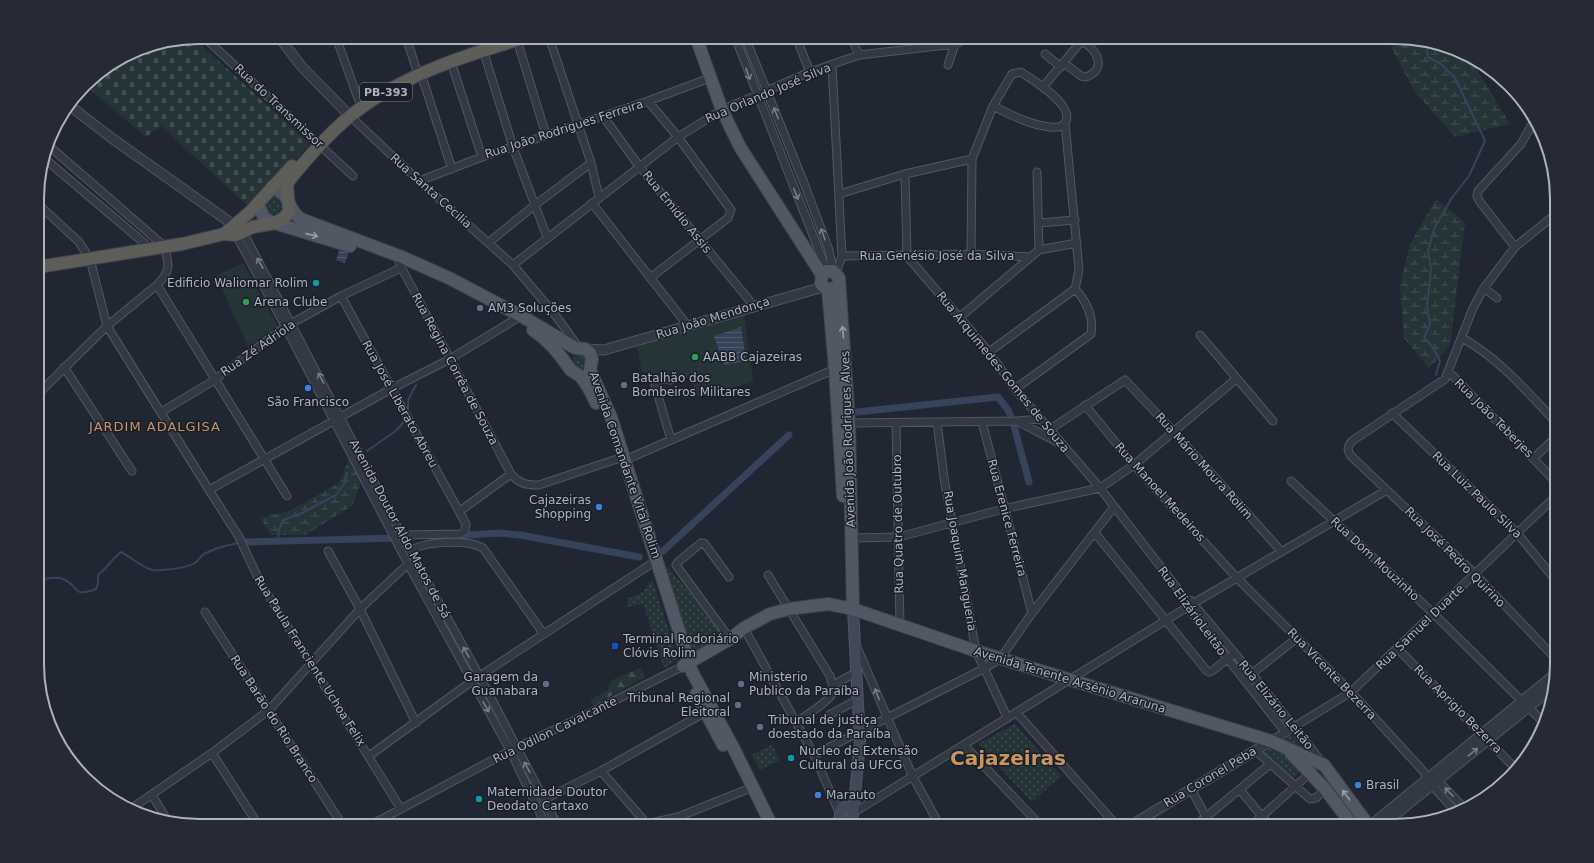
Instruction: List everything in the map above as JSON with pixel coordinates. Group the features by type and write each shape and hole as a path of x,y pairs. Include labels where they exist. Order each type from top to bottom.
{"highway":[{"name":"PB-393","path":"272,187 347,114 360,104 418,71 481,44"},
{"name":"PB-393","path":"418,71 451,62 481,44"},
{"name":"PB-393","path":"288,199 287,184 290,178 318,143"},
{"path":"233,231 272,187"},
{"path":"44,266 182,244 261,224 275,223 287,214 289,208 288,199"}],"main road":[{"path":"698,44 722,110 740,147 763,185 814,261 830,279"},
{"path":"272,187 284,193 295,214 301,219 402,257 451,279 580,348"},
{"path":"258,204 264,218 275,223"},
{"name":"Avenida Comandante Vital Rolim","path":"275,223 380,256 516,319 544,338 566,361 570,369 587,369"},
{"name":"Avenida João Rodrigues Alves","path":"830,279 846,536 846,571 852,595"},
{"name":"Avenida João Rodrigues Alves","path":"830,279 848,423 852,538 852,595 856,644 863,671 859,699 860,731 856,793 848,799 844,817"},
{"path":"566,361 568,355 580,348"},
{"name":"Avenida Comandante Vital Rolim","path":"580,348 592,356 587,369 586,384 598,406 621,460 686,665 749,788 762,819"},
{"name":"Avenida Comandante Vital Rolim","path":"621,460 651,564 704,712 768,819"},
{"name":"Rua Odilon Cavalcante","path":"686,665 730,639 744,628 770,614 789,609 828,604 853,609"},
{"name":"Avenida Tenente Arsênio Araruna","path":"853,609 1000,659 1271,741 1324,765"},
{"path":"1287,749 1310,773 1347,819"},
{"path":"1324,765 1365,819"}],"street":[{"name":"Rua do Transmissor","path":"212,44 353,176"},
{"name":"Rua Santa Cecilia","path":"284,44 302,68 347,114 419,181 513,264 580,348"},
{"path":"339,44 360,104"},
{"path":"408,44 452,169"},
{"path":"481,44 513,147 547,237"},
{"path":"523,44 546,135"},
{"path":"551,44 591,163 599,197"},
{"path":"738,44 756,95 830,279"},
{"path":"748,44 829,250 830,279"},
{"path":"799,44 810,72"},
{"path":"854,44 859,55"},
{"path":"948,65 955,44"},
{"name":"Rua Orlando José Silva","path":"513,264 678,137 722,110 810,72 859,55 955,44"},
{"path":"1043,87 1079,44"},
{"path":"1045,54 1081,76 1086,77 1095,72 1099,61 1098,56 1086,44"},
{"path":"451,62 482,157"},
{"path":"830,279 842,256 832,65"},
{"path":"971,254 972,159 993,106 1012,74 1021,72 1056,98 1068,116 1066,123 1079,270 1075,289 989,352"},
{"name":"Rua João Rodrigues Ferreira","path":"419,181 482,157 648,101 710,78"},
{"path":"648,101 678,137 731,210 728,218 650,278"},
{"path":"993,106 1025,121 1051,127 1061,126 1066,123"},
{"path":"73,109 113,139 224,218 233,231"},
{"name":"Rua Emidio Assis","path":"603,116 698,240 754,306"},
{"path":"1515,247 1480,202 1477,194 1482,185 1521,144 1531,126"},
{"path":"44,388 108,326 157,285 168,272 169,266 164,246 52,149"},
{"path":"839,194 905,174 972,159"},
{"path":"48,162 150,248"},
{"path":"488,243 534,205 591,163"},
{"path":"1037,172 1039,250"},
{"path":"905,174 907,256"},
{"path":"592,203 688,326"},
{"name":"Rua Paula Franciente Uchoa Felix","path":"44,210 79,242 90,259 108,326 209,490 240,536 260,582 401,809"},
{"path":"806,218 816,214"},
{"path":"1392,413 1445,379 1473,308 1484,288 1515,247 1550,219"},
{"path":"1039,223 1075,220"},
{"name":"Avenida Doutor Aldo Matos de Sá","path":"233,231 292,323 402,536 408,564 472,681 537,784 555,819"},
{"name":"Avenida Doutor Aldo Matos de Sá","path":"233,231 285,326 394,536 406,549 480,677 514,749 529,789 543,819"},
{"path":"960,317 1039,250 1077,243"},
{"name":"Rua Genésio José da Silva","path":"842,256 971,254 1031,257"},
{"name":"Rua Arquimedes Gomes de Souza","path":"907,256 989,352 1015,389 1061,445 1100,488"},
{"name":"Rua Zé Adriola","path":"160,412 216,379 285,326 400,266"},
{"name":"Rua Regina Corrêa de Souza","path":"400,266 511,474"},
{"name":"Rua João Mendonça","path":"604,350 754,306 830,279"},
{"path":"157,285 265,458 287,496"},
{"path":"1484,288 1497,298"},
{"path":"1015,389 1092,334 1093,324 1089,311 1084,298 1075,289"},
{"name":"Rua José Liberato Abreu","path":"341,296 391,389 460,511 466,528 460,534 402,536"},
{"path":"209,490 391,389 450,359 516,319"},
{"path":"1200,336 1273,421"},
{"path":"1462,338 1503,366 1550,416"},
{"path":"580,348 604,350"},
{"path":"587,369 604,350"},
{"path":"64,367 132,471"},
{"path":"460,511 511,474 518,482 527,485 539,485 621,460 836,369"},
{"name":"Rua João Teberjes","path":"1448,371 1550,475"},
{"path":"670,380 660,379 655,385 671,440"},
{"path":"852,538 899,537 1004,509 1100,488 1134,464 1174,432 1236,379"},
{"name":"Rua Mário Moura Rolim","path":"1085,405 1125,380 1282,552"},
{"path":"1049,430 1085,405"},
{"name":"Rua Manoel Medeiros","path":"1085,405 1134,464 1237,578"},
{"name":"Rua José Pedro Quirino","path":"1392,413 1352,441 1348,446 1348,451 1351,456 1475,574 1550,653"},
{"name":"Rua Luiz Paulo Silva","path":"1392,413 1517,533 1550,573"},
{"path":"848,423 982,422 1040,419"},
{"path":"1017,421 1061,445"},
{"name":"Rua Joaquim Mangueria","path":"937,422 952,523 976,651 983,669 1007,717"},
{"name":"Rua Erenice Ferreira","path":"982,422 1032,614"},
{"name":"Rua Quatro de Outubro","path":"896,423 900,626"},
{"path":"1534,458 1550,443"},
{"name":"Rua Dom Mouzinho","path":"1291,481 1434,614 1540,718"},
{"name":"Rua ElizárioLeitão","path":"1100,488 1180,592 1187,607 1286,733"},
{"path":"744,628 797,722 844,817 965,746 1007,717 1187,607 1387,490"},
{"name":"Rua Samuel Duarte","path":"1271,741 1295,728 1351,692 1398,649 1517,533 1550,504"},
{"path":"814,755 1000,659 1032,614 1114,507"},
{"path":"1094,533 1209,672 1235,653"},
{"path":"406,549 437,543 463,542 476,544 483,548 543,633"},
{"path":"729,576 704,543 701,543 676,565 730,639"},
{"path":"328,551 360,610 416,723"},
{"path":"136,805 212,753 270,710 360,610 408,564"},
{"path":"369,756 472,681 543,633 651,564"},
{"path":"768,575 830,676 834,690 830,697 797,722"},
{"name":"Rua Vicente Bezerra","path":"1237,578 1351,692 1431,779 1453,808"},
{"name":"Rua Elizário Leitão","path":"1180,592 1194,603 1324,765"},
{"name":"Rua Barāo do Rio Branco","path":"205,612 270,710 339,819"},
{"path":"1244,680 1297,638"},
{"name":"Rua Aprigio Bezerra","path":"1398,649 1513,765"},
{"name":"Rua Odilon Cavalcante","path":"382,819 514,749 686,665"},
{"path":"833,685 863,671 913,777 936,819"},
{"path":"1379,819 1486,737 1525,704 1549,680"},
{"path":"1525,704 1548,691"},
{"path":"829,715 859,699"},
{"path":"545,799 601,771 704,712"},
{"path":"1016,712 1111,819"},
{"name":"Rua Coronel Peba","path":"1142,819 1271,741"},
{"path":"965,746 1034,819"},
{"path":"1255,750 1269,765 1310,800 1316,798 1324,790"},
{"path":"212,753 254,819"},
{"path":"1204,819 1269,765"},
{"path":"601,771 643,819"},
{"path":"1258,819 1310,773"},
{"path":"1388,819 1431,779"},
{"name":"Rua Vicente Bezerra","path":"1431,779 1460,805"},
{"path":"529,789 537,784"},
{"path":"667,819 678,817 749,788"},
{"path":"1191,789 1207,817"},
{"path":"1240,790 1265,819"},
{"path":"152,795 164,815"}],"green space":[{"path":"200,44 310,144 249,207 161,126 146,137 89,89 121,65 149,52 179,45"},
{"path":"1390,44 1415,45 1435,49 1464,60 1475,67 1510,124 1455,137 1415,92"},
{"path":"275,194 284,204 276,213 269,214 265,207 270,198"},
{"path":"1436,199 1465,222 1450,345 1429,368 1404,338 1400,285 1410,244"},
{"name":"Arena Clube","path":"243,263 278,327 248,346 216,276"},
{"name":"AABB Cajazeiras","path":"744,314 753,382 698,397 690,378 642,372 636,343"},
{"path":"580,354 585,356 587,361 585,366 580,368 575,366 573,361 575,356"},
{"path":"351,453 361,483 352,506 305,535 271,535 260,518 291,510 339,483"},
{"path":"669,568 727,637 691,657 664,569"},
{"path":"652,579 678,659 664,668 643,604 626,607 629,598 642,593"},
{"path":"640,668 645,677 593,706 590,700 608,690 612,680"},
{"path":"1258,687 1288,725 1285,727 1256,688"},
{"path":"1015,724 1061,776 1032,802 978,744"},
{"path":"1295,733 1308,751 1279,742"},
{"path":"772,745 780,760 760,770 752,755"},
{"path":"1270,749 1292,758 1302,770 1293,779 1263,753"}],"water":[{"path":"340,248 349,251 345,263 336,260"},
{"path":"741,327 746,361 724,365 714,336"}],"waterway":[{"path":"1427,47 1428,57 1441,64 1455,78 1485,141 1469,176 1451,199 1434,229 1428,251 1431,270 1427,306 1430,324 1424,338 1433,347 1440,361 1436,375"},
{"path":"408,414 408,400 416,385"},
{"path":"857,412 998,397 1008,410 1013,421"},
{"path":"367,451 397,430 406,419"},
{"path":"1014,426 1029,482"},
{"path":"662,552 789,435"},
{"path":"278,542 279,529 283,520 300,514 336,495 344,484 347,473"},
{"path":"456,536 498,533 520,535 639,557"},
{"path":"246,542 399,538"},
{"path":"44,579 60,578 69,582 79,592 83,592 96,589 98,584 98,575 121,552 149,569 163,570 191,565 208,552 239,543"}],"place":[{"name":"Edificio Waliomar Rolim","path":"316,283"},
{"name":"Arena Clube","path":"246,302"},
{"name":"AM3 Soluções","path":"480,308"},
{"name":"AABB Cajazeiras","path":"695,357"},
{"name":"Batalhão dos Bombeiros Militares","path":"624,385"},
{"name":"São Francisco","path":"308,388"},
{"name":"Cajazeiras Shopping","path":"599,507"},
{"name":"Terminal Rodoriário Clóvis Rolim","path":"615,646"},
{"name":"Garagem da Guanabara","path":"546,684"},
{"name":"Ministerio Publico da Paraíba","path":"741,684"},
{"name":"Tribunal Regional Eleitoral","path":"738,705"},
{"name":"Tribunal de justiça doestado da Paraíba","path":"760,727"},
{"name":"Nucleo de Extensão Cultural da UFCG","path":"791,758"},
{"name":"Brasil","path":"1358,785"},
{"name":"Marauto","path":"818,795"},
{"name":"Maternidade Doutor Deodato Cartaxo","path":"479,799"}],"district":[{"name":"JARDIM ADALGISA","path":"155,426"},
{"name":"Cajazeiras","path":"1008,758"}]}
